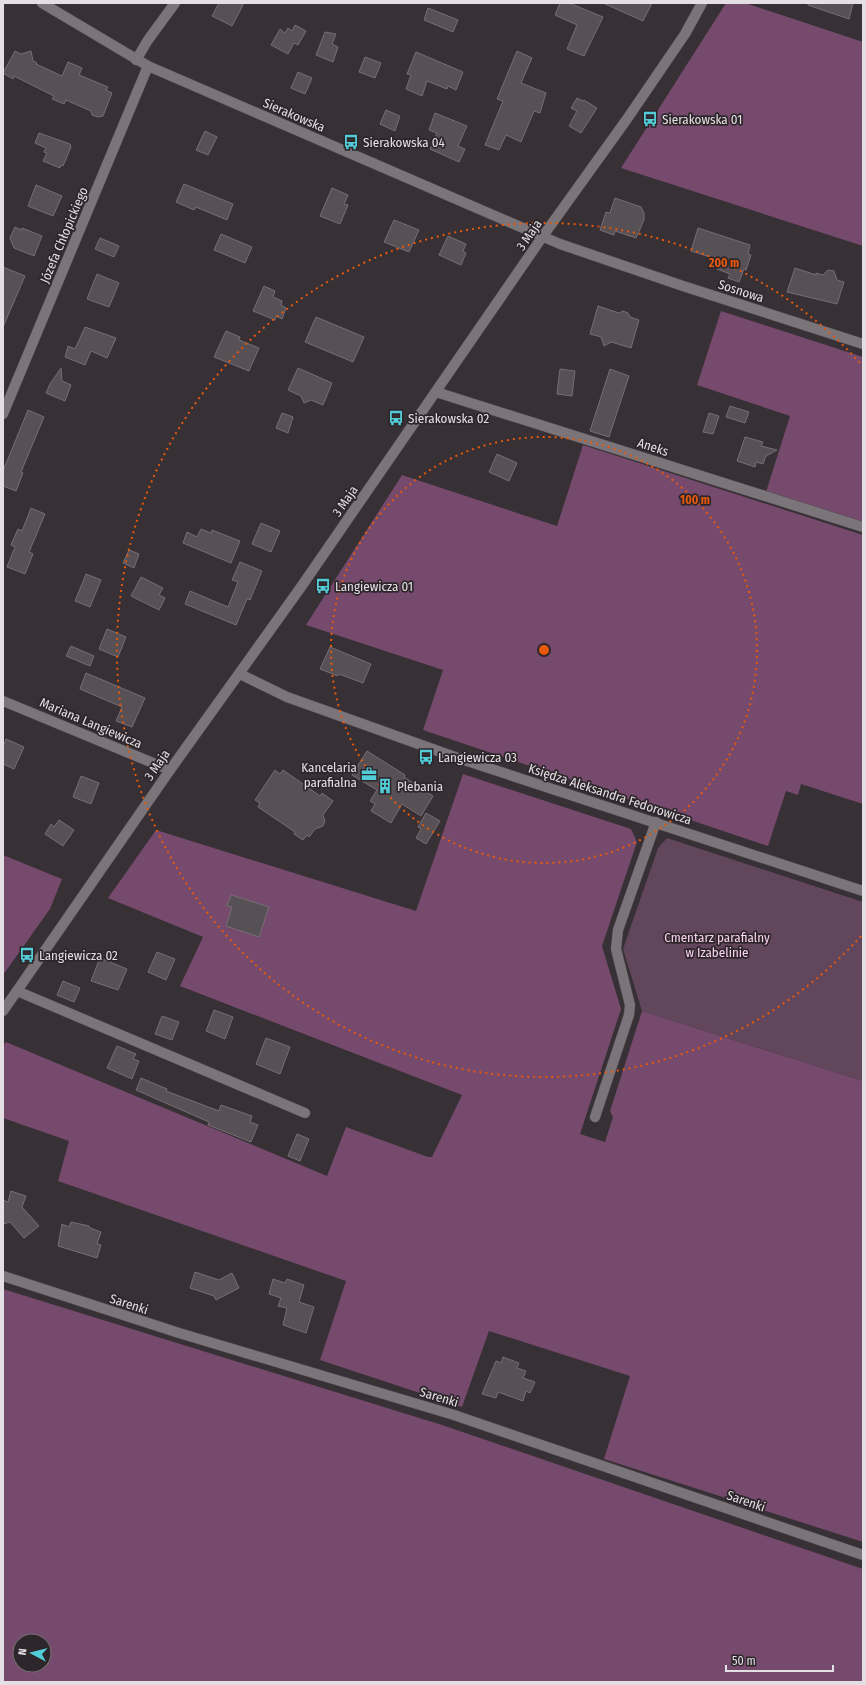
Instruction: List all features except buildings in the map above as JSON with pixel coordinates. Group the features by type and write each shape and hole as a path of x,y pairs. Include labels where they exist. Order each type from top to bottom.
{"street":[{"name":"Sierakowska","path":"42,3 148,66 543,236"},
{"path":"136,60 148,40 175,3"},
{"name":"3 Maja","path":"3,1011 170,770 240,674 543,236 685,34 702,3"},
{"name":"Józefa Chłopickiego","path":"3,414 148,66"},
{"name":"Sosnowa","path":"543,236 560,244 683,286 863,344"},
{"name":"Aneks","path":"436,392 863,527"},
{"name":"Księdza Aleksandra Fedorowicza","path":"240,674 294,700 455,757 863,891"},
{"name":"Mariana Langiewicza","path":"3,701 170,770"},
{"path":"596,1117 629,1015 630,1005 616,949 618,930 656,822"},
{"path":"17,991 305,1113"},
{"name":"Sarenki","path":"3,1276 179,1333 468,1420 863,1555"}],"green space":[{"name":"Cmentarz parafialny w Izabelinie","path":"667,838 863,902 863,1081 642,1011 623,949 658,848"}],"shaded area":[{"path":"726,3 745,3 863,42 863,246 621,168"},
{"path":"721,311 863,357 863,522 766,492 790,416 697,385"},
{"path":"583,445 863,535 863,804 801,784 798,795 786,791 768,846 423,730 443,670 306,625 402,475 557,526"},
{"path":"463,774 631,829 637,842 602,946 621,1009 580,1134 605,1142 613,1117 610,1111 642,1011 863,1081 863,1542 604,1459 630,1376 489,1331 462,1407 320,1360 346,1281 58,1181 69,1141 3,1118 3,1046 6,1042 327,1176 346,1127 428,1157 432,1157 462,1095 180,986 203,937 108,898 156,830 416,911"},
{"path":"3,855 62,879 50,909 3,975"},
{"path":"3,1289 442,1425 863,1569 863,1682 3,1682"}],"place":[{"name":"Sierakowska 01","path":"650,119"},
{"name":"Sierakowska 04","path":"351,142"},
{"name":"Sierakowska 02","path":"396,418"},
{"name":"Langiewicza 01","path":"323,586"},
{"name":"Langiewicza 03","path":"426,757"},
{"name":"Kancelaria parafialna","path":"369,774"},
{"name":"Plebania","path":"385,786"},
{"name":"Langiewicza 02","path":"27,955"}]}
